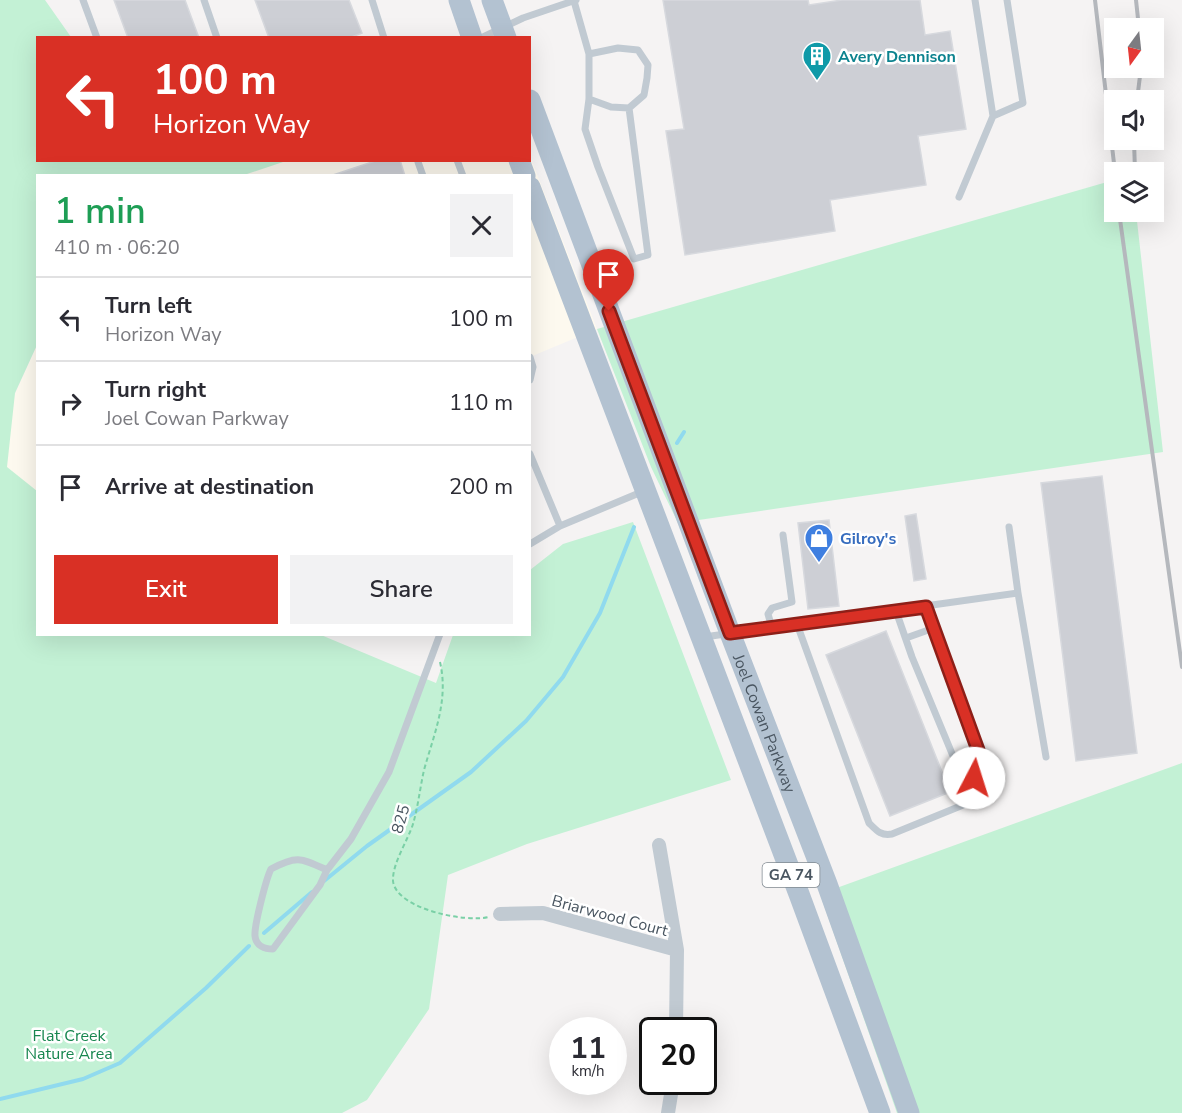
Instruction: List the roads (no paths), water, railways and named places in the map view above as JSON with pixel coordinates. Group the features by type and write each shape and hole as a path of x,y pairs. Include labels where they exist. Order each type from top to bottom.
{"main road":[{"path":"459,0 471,36"},
{"path":"492,0 510,28"},
{"name":"Joel Cowan Parkway","path":"531,103 827,884 909,1113"},
{"name":"Joel Cowan Parkway","path":"531,191 540,224 799,894 880,1113"}],"street":[{"path":"659,845 676,950 676,1017"},
{"name":"Briarwood Court","path":"500,914 543,913 676,950"},
{"path":"668,1113 671,1095"}],"lane":[{"path":"84,0 96,36"},
{"path":"204,0 216,36"},
{"path":"372,0 383,36"},
{"path":"959,197 993,116 975,0"},
{"path":"993,116 1023,103 1007,0"},
{"path":"487,36 575,1 589,54 589,99 585,129 634,259 648,255 629,108"},
{"path":"589,54 618,48 638,50 648,65 644,95 629,108 611,107 589,99"},
{"path":"531,360 533,367 531,376"},
{"path":"531,456 560,526"},
{"path":"531,543 560,526 644,491"},
{"path":"1009,527 1046,757"},
{"path":"771,628 768,614 772,608 792,602 783,535"},
{"path":"700,637 1018,593"},
{"path":"926,607 978,750 974,778"},
{"path":"797,624 869,823 884,835 892,834 968,803 978,788 974,778 953,756 896,611"},
{"path":"906,638 934,628"},
{"path":"327,870 299,860 289,860 272,869 265,887 255,937 258,944 273,949 351,839 389,772 439,636"}],"waterway":[{"path":"677,443 684,432"},
{"path":"324,881 367,846 471,772 526,721 563,677 600,613 634,527"},
{"path":"264,933 312,892"},
{"path":"0,1099 83,1079 120,1063 206,988 249,946"}],"railway":[{"path":"1095,0 1114,162"},
{"path":"1136,0 1138,18"},
{"path":"1138,90 1140,78"},
{"path":"1134,150 1135,162"},
{"path":"1120,222 1182,667"}],"place":[{"name":"Avery Dennison","path":"817,82"},
{"name":"Gilroy's","path":"819,564"}],"park label":[{"name":"Flat Creek Nature Area","path":"69,1044"}]}
